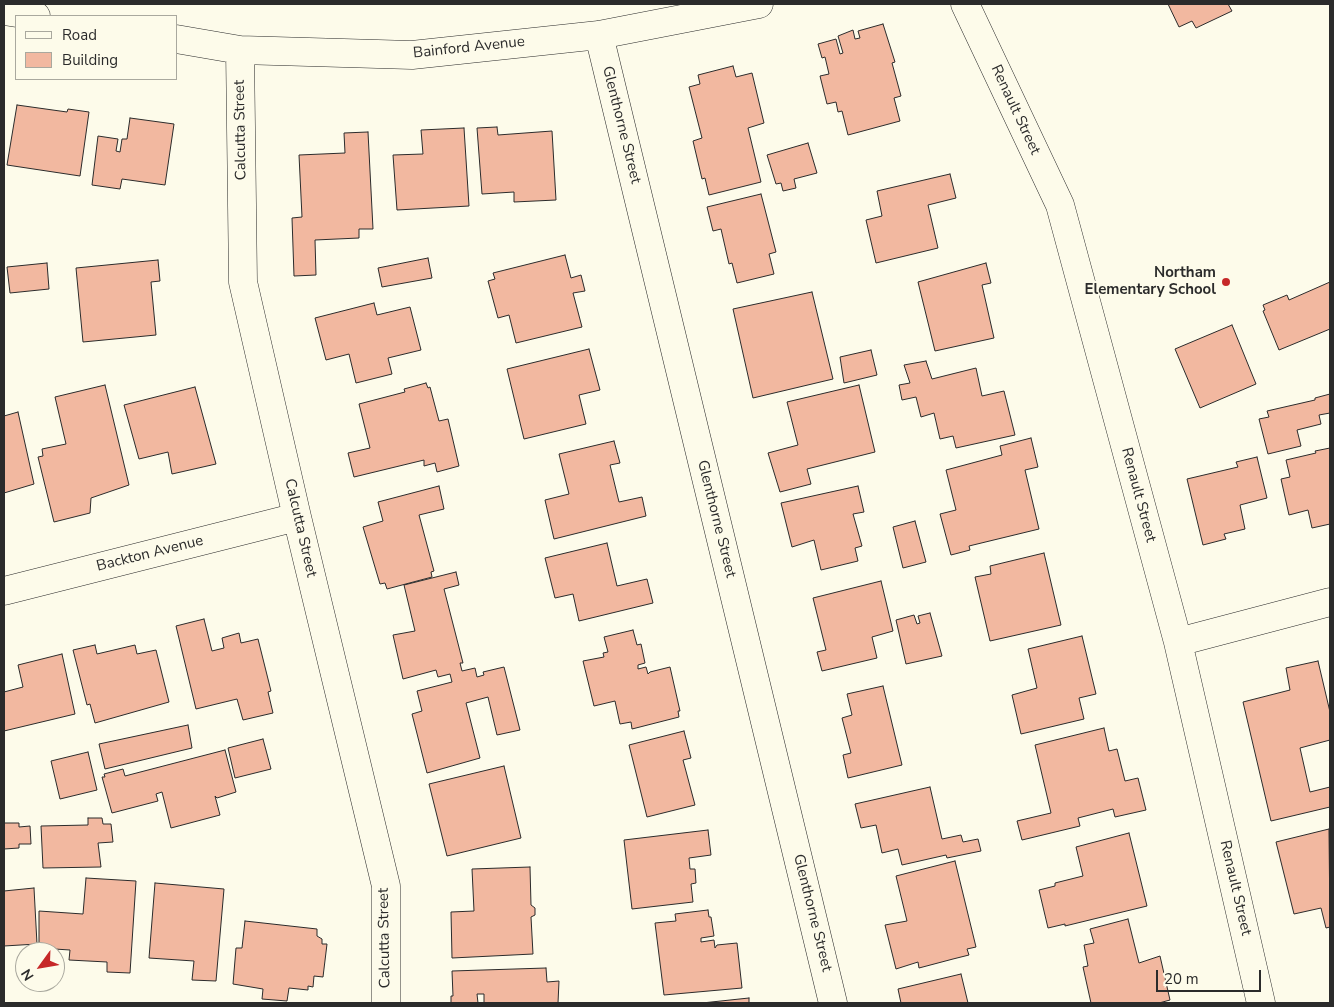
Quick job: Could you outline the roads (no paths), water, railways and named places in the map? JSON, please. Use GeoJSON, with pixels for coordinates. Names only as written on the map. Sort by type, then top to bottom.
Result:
{"type":"FeatureCollection","features":[{"type":"Feature","properties":{"kind":"street","name":"Bainford Avenue"},"geometry":{"type":"LineString","coordinates":[[178,39],[240,50],[412,55],[599,35],[760,4]]}},
{"type":"Feature","properties":{"kind":"street","name":"Renault Street"},"geometry":{"type":"LineString","coordinates":[[965,4],[1060,205],[1178,642],[1261,1003]]}},
{"type":"Feature","properties":{"kind":"street"},"geometry":{"type":"LineString","coordinates":[[4,11],[30,15]]}},
{"type":"Feature","properties":{"kind":"street","name":"Glenthorne Street"},"geometry":{"type":"LineString","coordinates":[[599,35],[834,1003]]}},
{"type":"Feature","properties":{"kind":"street","name":"Calcutta Street"},"geometry":{"type":"LineString","coordinates":[[240,50],[243,282],[297,518],[386,886],[386,1003]]}},
{"type":"Feature","properties":{"kind":"street","name":"Backton Avenue"},"geometry":{"type":"LineString","coordinates":[[4,591],[297,518]]}},
{"type":"Feature","properties":{"kind":"street"},"geometry":{"type":"LineString","coordinates":[[1178,642],[1330,602]]}},
{"type":"Feature","properties":{"kind":"place","name":"Northam Elementary School"},"geometry":{"type":"Point","coordinates":[1226,282]}}]}
